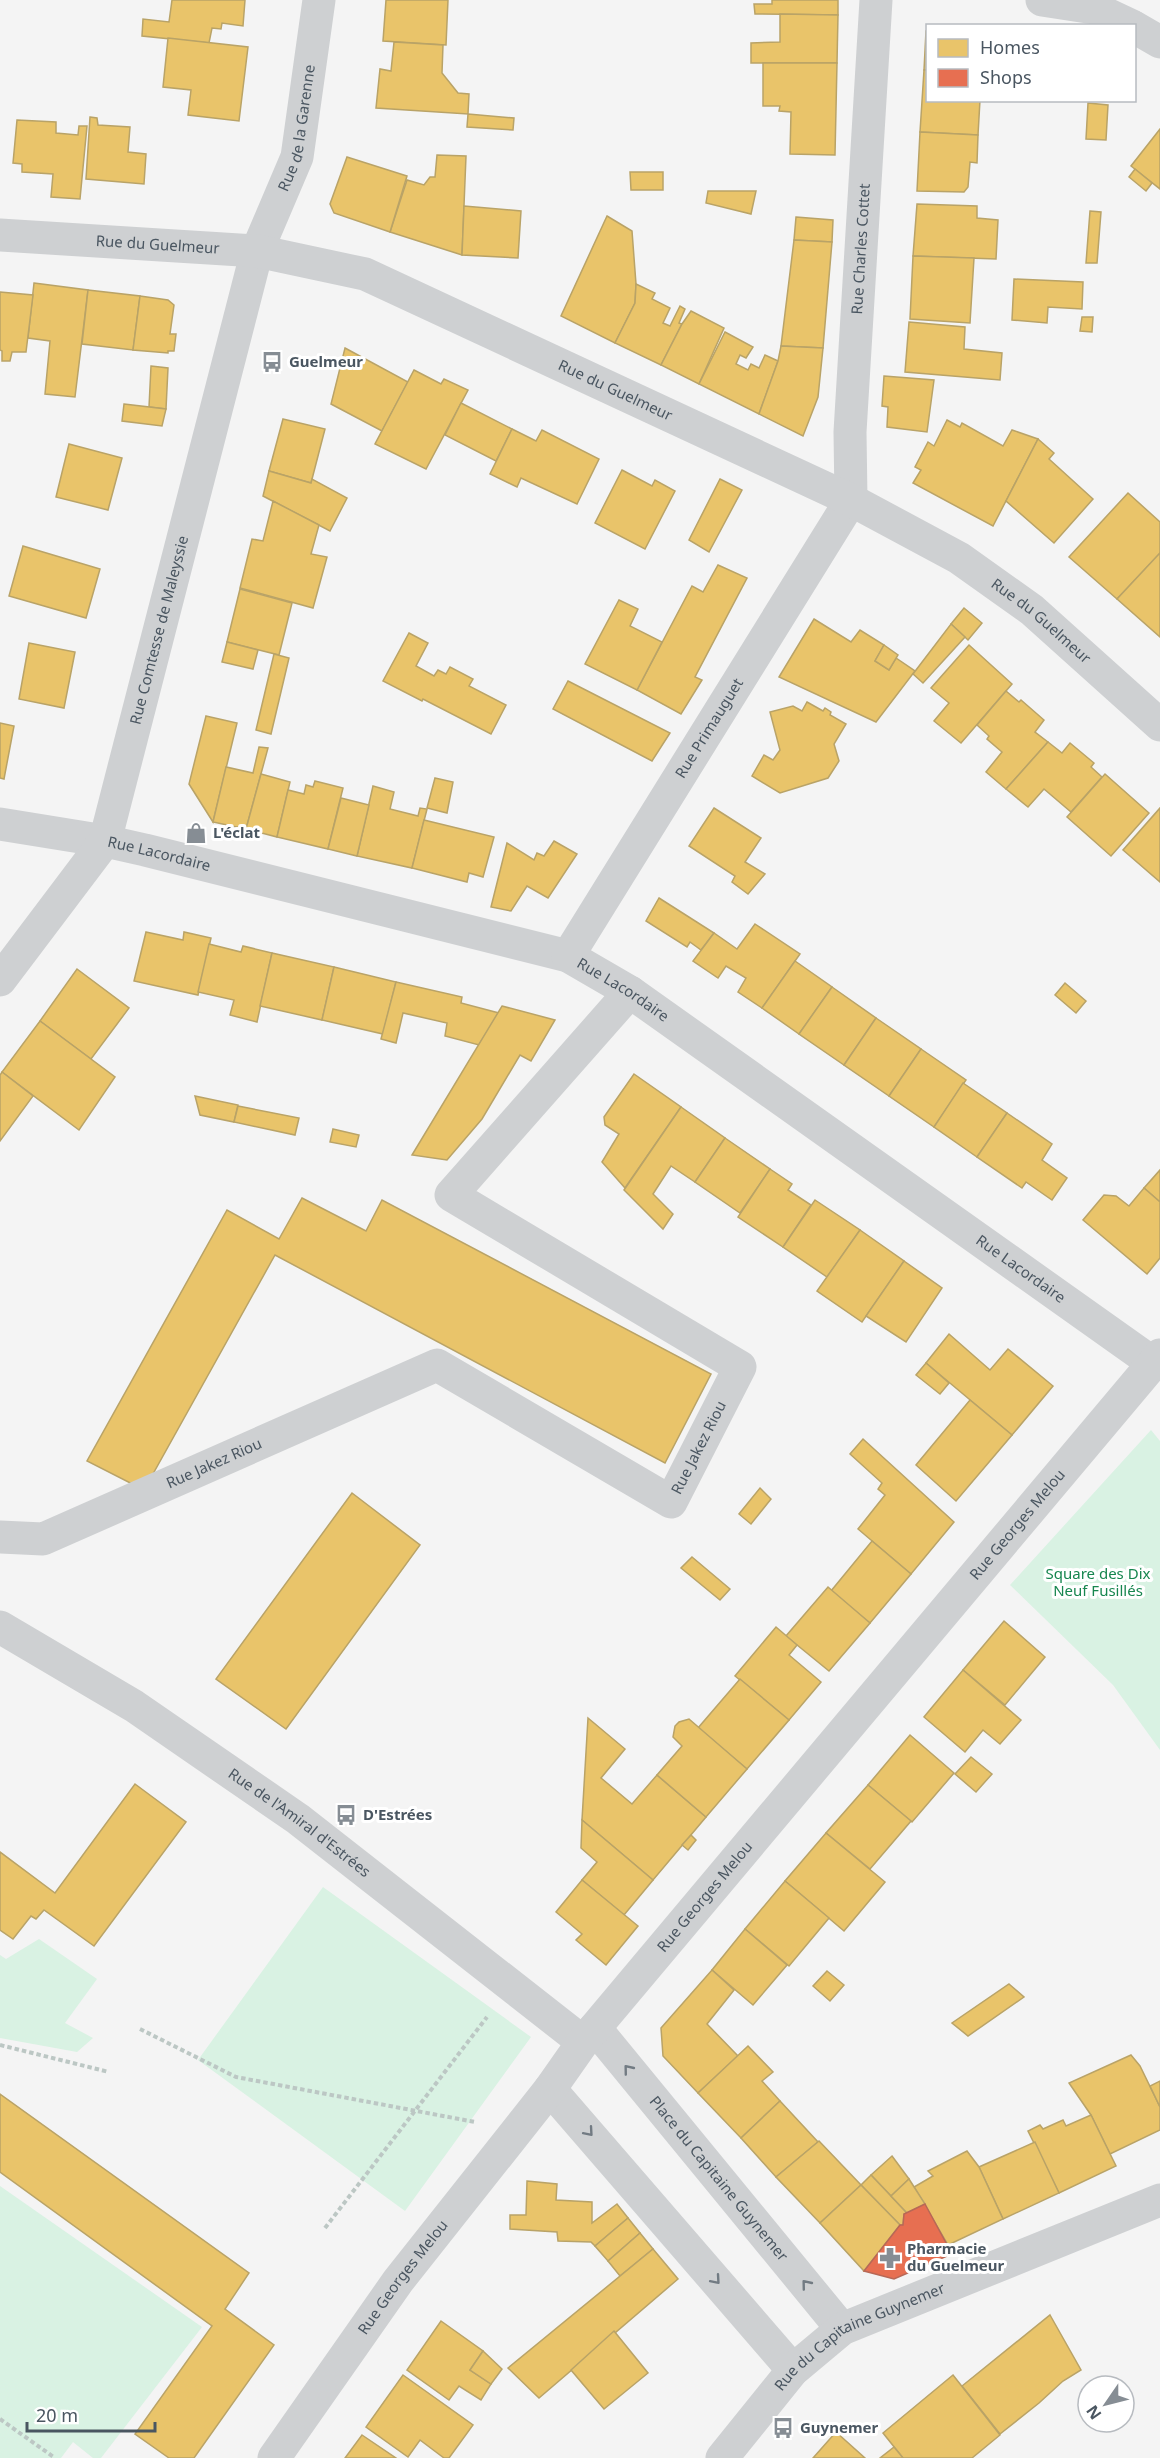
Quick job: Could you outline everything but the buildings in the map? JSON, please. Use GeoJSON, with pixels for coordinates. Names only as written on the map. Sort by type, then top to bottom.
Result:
{"type":"FeatureCollection","features":[{"type":"Feature","properties":{"kind":"street","name":"Rue de la Garenne"},"geometry":{"type":"LineString","coordinates":[[257,251],[297,157],[319,0]]}},
{"type":"Feature","properties":{"kind":"street","name":"Rue Charles Cottet"},"geometry":{"type":"LineString","coordinates":[[850,500],[850,432],[876,0]]}},
{"type":"Feature","properties":{"kind":"street"},"geometry":{"type":"LineString","coordinates":[[1042,0],[1094,8],[1129,24]]}},
{"type":"Feature","properties":{"kind":"street"},"geometry":{"type":"LineString","coordinates":[[1136,28],[1160,42]]}},
{"type":"Feature","properties":{"kind":"street","name":"Rue du Guelmeur"},"geometry":{"type":"LineString","coordinates":[[0,235],[257,251],[365,274],[850,500],[959,558],[1032,610],[1160,725]]}},
{"type":"Feature","properties":{"kind":"street","name":"Rue Comtesse de Maleyssie"},"geometry":{"type":"LineString","coordinates":[[0,980],[105,841],[257,251]]}},
{"type":"Feature","properties":{"kind":"street","name":"Rue Primauguet"},"geometry":{"type":"LineString","coordinates":[[568,956],[850,500]]}},
{"type":"Feature","properties":{"kind":"street","name":"Rue Lacordaire"},"geometry":{"type":"LineString","coordinates":[[0,824],[105,841],[568,956],[630,992],[1157,1359]]}},
{"type":"Feature","properties":{"kind":"street","name":"Rue Jakez Riou"},"geometry":{"type":"LineString","coordinates":[[0,1537],[43,1539],[437,1365],[671,1502],[740,1367],[451,1195],[630,992]]}},
{"type":"Feature","properties":{"kind":"street","name":"Rue Georges Melou"},"geometry":{"type":"LineString","coordinates":[[274,2458],[398,2281],[550,2089],[589,2035],[1157,1359]]}},
{"type":"Feature","properties":{"kind":"street","name":"Rue de l'Amiral d'Estrées"},"geometry":{"type":"LineString","coordinates":[[0,1627],[134,1706],[298,1819],[510,1985],[589,2035]]}},
{"type":"Feature","properties":{"kind":"street","name":"Place du Capitaine Guynemer"},"geometry":{"type":"LineString","coordinates":[[589,2035],[842,2330]]}},
{"type":"Feature","properties":{"kind":"street"},"geometry":{"type":"LineString","coordinates":[[550,2089],[793,2370]]}},
{"type":"Feature","properties":{"kind":"street","name":"Rue du Capitaine Guynemer"},"geometry":{"type":"LineString","coordinates":[[722,2458],[793,2370],[842,2330],[1160,2200]]}},
{"type":"Feature","properties":{"kind":"path"},"geometry":{"type":"LineString","coordinates":[[325,2228],[510,1985]]}},
{"type":"Feature","properties":{"kind":"path"},"geometry":{"type":"LineString","coordinates":[[140,2029],[236,2077],[481,2124],[505,2145]]}},
{"type":"Feature","properties":{"kind":"path"},"geometry":{"type":"LineString","coordinates":[[0,2045],[109,2072]]}},
{"type":"Feature","properties":{"kind":"path"},"geometry":{"type":"LineString","coordinates":[[0,2419],[54,2458]]}},
{"type":"Feature","properties":{"kind":"green space","name":"Square des Dix Neuf Fusillés"},"geometry":{"type":"Polygon","coordinates":[[[1151,1430],[1160,1441],[1160,1750],[1113,1685],[1010,1585],[1151,1430]]]}},
{"type":"Feature","properties":{"kind":"green space"},"geometry":{"type":"Polygon","coordinates":[[[323,1887],[531,2037],[405,2211],[198,2060],[323,1887]]]}},
{"type":"Feature","properties":{"kind":"green space"},"geometry":{"type":"Polygon","coordinates":[[[39,1939],[97,1979],[65,2023],[93,2038],[77,2052],[0,2038],[0,1955],[6,1959],[39,1939]]]}},
{"type":"Feature","properties":{"kind":"green space"},"geometry":{"type":"Polygon","coordinates":[[[0,2186],[202,2327],[101,2458],[93,2458],[73,2442],[61,2458],[0,2458],[0,2186]]]}},
{"type":"Feature","properties":{"kind":"place","name":"Guelmeur"},"geometry":{"type":"Point","coordinates":[272,362]}},
{"type":"Feature","properties":{"kind":"place","name":"L'éclat"},"geometry":{"type":"Point","coordinates":[196,833]}},
{"type":"Feature","properties":{"kind":"place","name":"D'Estrées"},"geometry":{"type":"Point","coordinates":[346,1815]}},
{"type":"Feature","properties":{"kind":"place","name":"Pharmacie du Guelmeur"},"geometry":{"type":"Point","coordinates":[890,2258]}},
{"type":"Feature","properties":{"kind":"place","name":"Guynemer"},"geometry":{"type":"Point","coordinates":[783,2428]}}]}
